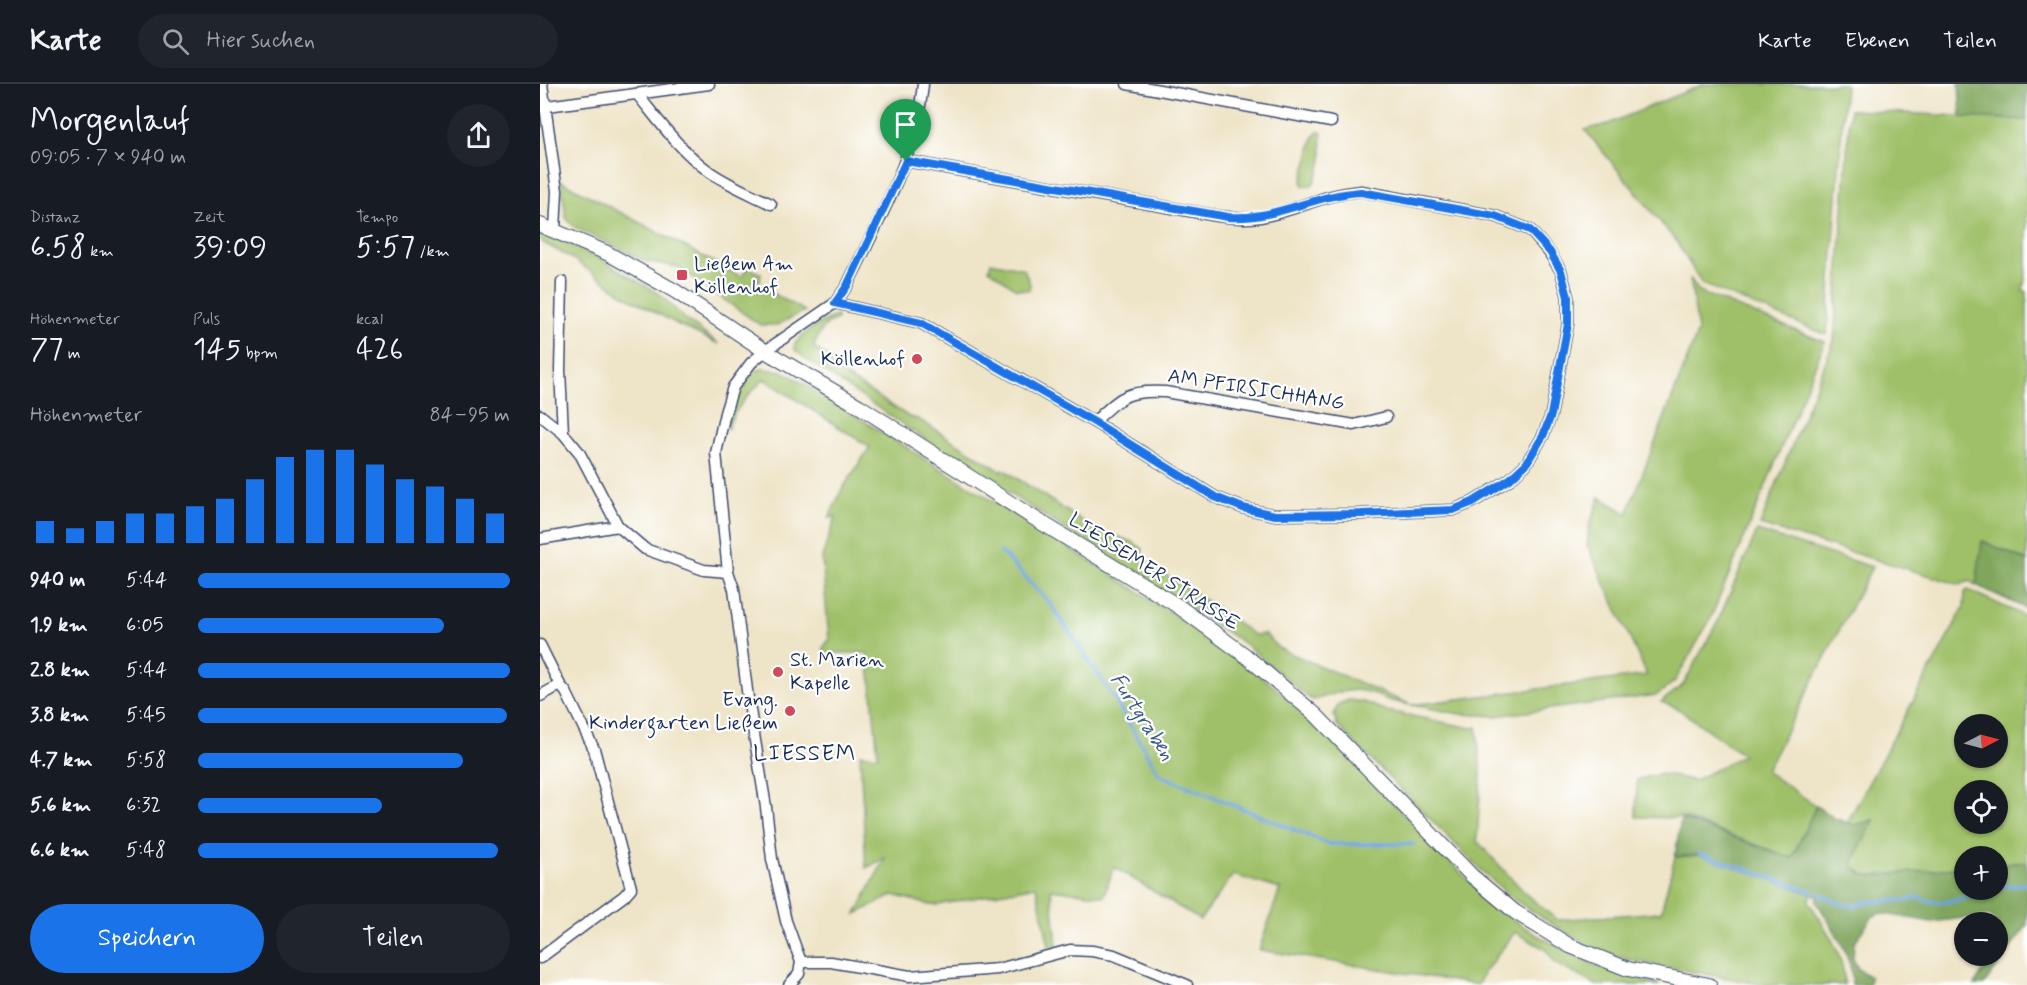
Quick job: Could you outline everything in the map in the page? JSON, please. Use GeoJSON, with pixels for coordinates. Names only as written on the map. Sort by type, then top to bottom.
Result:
{"type":"FeatureCollection","features":[{"type":"Feature","properties":{"kind":"street"},"geometry":{"type":"LineString","coordinates":[[542,84],[543,107],[557,191],[555,230]]}},
{"type":"Feature","properties":{"kind":"street"},"geometry":{"type":"LineString","coordinates":[[543,107],[709,84]]}},
{"type":"Feature","properties":{"kind":"street"},"geometry":{"type":"LineString","coordinates":[[789,985],[799,974],[801,962],[786,921],[772,859],[734,589],[728,572],[716,453],[733,387],[751,363],[835,303],[847,286],[906,161],[921,109],[923,84]]}},
{"type":"Feature","properties":{"kind":"street"},"geometry":{"type":"LineString","coordinates":[[1127,84],[1331,122]]}},
{"type":"Feature","properties":{"kind":"street"},"geometry":{"type":"LineString","coordinates":[[637,94],[684,149],[708,170],[732,185],[771,204]]}},
{"type":"Feature","properties":{"kind":"street"},"geometry":{"type":"LineString","coordinates":[[835,303],[921,323],[1094,422],[1215,497],[1259,513],[1321,515],[1453,510],[1473,502],[1510,479],[1526,464],[1543,436],[1551,415],[1568,324],[1568,297],[1561,271],[1550,252],[1530,230],[1495,216],[1361,192],[1331,195],[1259,217],[1228,217],[906,161]]}},
{"type":"Feature","properties":{"kind":"street","name":"LIESSEMER STRASSE"},"geometry":{"type":"LineString","coordinates":[[540,225],[607,253],[675,291],[765,351],[859,406],[1029,515],[1178,606],[1246,656],[1316,715],[1472,876],[1515,912],[1570,946],[1628,969],[1709,985]]}},
{"type":"Feature","properties":{"kind":"street"},"geometry":{"type":"LineString","coordinates":[[562,282],[560,370],[563,433]]}},
{"type":"Feature","properties":{"kind":"street","name":"AM PFIRSICHHANG"},"geometry":{"type":"LineString","coordinates":[[1094,422],[1119,399],[1140,391],[1165,392],[1354,425],[1386,417]]}},
{"type":"Feature","properties":{"kind":"street"},"geometry":{"type":"LineString","coordinates":[[540,415],[563,433],[579,452],[618,526],[645,549],[704,570],[728,572]]}},
{"type":"Feature","properties":{"kind":"street"},"geometry":{"type":"LineString","coordinates":[[540,539],[618,526]]}},
{"type":"Feature","properties":{"kind":"street"},"geometry":{"type":"LineString","coordinates":[[540,645],[594,749],[631,888],[624,896],[540,958]]}},
{"type":"Feature","properties":{"kind":"street"},"geometry":{"type":"LineString","coordinates":[[540,696],[560,686]]}},
{"type":"Feature","properties":{"kind":"street"},"geometry":{"type":"LineString","coordinates":[[801,962],[831,962],[911,980],[998,969],[1070,950],[1092,951],[1114,955],[1186,985]]}},
{"type":"Feature","properties":{"kind":"green space"},"geometry":{"type":"Polygon","coordinates":[[[1704,84],[1845,84],[1827,335],[1702,284],[1676,241],[1585,130],[1608,124],[1704,84]]]}},
{"type":"Feature","properties":{"kind":"green space"},"geometry":{"type":"Polygon","coordinates":[[[1959,84],[2027,84],[2027,120],[1961,117],[1959,84]]]}},
{"type":"Feature","properties":{"kind":"green space"},"geometry":{"type":"Polygon","coordinates":[[[1850,110],[2027,120],[2027,267],[2023,290],[2027,292],[2027,561],[1983,541],[1976,585],[1969,581],[1960,585],[1760,525],[1834,341],[1850,110]]]}},
{"type":"Feature","properties":{"kind":"green space"},"geometry":{"type":"Polygon","coordinates":[[[1318,131],[1322,133],[1321,164],[1313,184],[1303,187],[1302,181],[1313,138],[1318,131]]]}},
{"type":"Feature","properties":{"kind":"green space"},"geometry":{"type":"Polygon","coordinates":[[[561,181],[742,277],[747,267],[761,274],[759,286],[805,311],[777,325],[760,325],[678,267],[645,261],[574,227],[566,218],[561,181]]]}},
{"type":"Feature","properties":{"kind":"green space"},"geometry":{"type":"Polygon","coordinates":[[[540,231],[597,257],[661,295],[685,319],[719,344],[624,295],[573,259],[540,241],[540,231]]]}},
{"type":"Feature","properties":{"kind":"green space"},"geometry":{"type":"Polygon","coordinates":[[[991,262],[1024,269],[1030,284],[1029,290],[1016,289],[989,269],[991,262]]]}},
{"type":"Feature","properties":{"kind":"green space"},"geometry":{"type":"Polygon","coordinates":[[[1690,278],[1699,292],[1825,342],[1710,620],[1675,681],[1657,695],[1495,716],[1460,714],[1412,705],[1647,675],[1587,545],[1589,527],[1600,497],[1627,514],[1698,331],[1690,278]]]}},
{"type":"Feature","properties":{"kind":"green space"},"geometry":{"type":"Polygon","coordinates":[[[837,316],[837,320],[828,324],[822,331],[814,348],[833,360],[830,366],[909,417],[918,419],[1001,471],[1003,469],[1096,530],[1133,542],[1143,549],[1141,559],[1254,635],[1265,634],[1278,648],[1410,705],[1356,690],[1314,700],[1309,698],[1244,643],[944,452],[807,360],[796,351],[794,347],[796,343],[812,328],[837,316]]]}},
{"type":"Feature","properties":{"kind":"green space"},"geometry":{"type":"Polygon","coordinates":[[[762,369],[782,371],[793,377],[1205,634],[1271,684],[1324,732],[1467,879],[1509,916],[1533,933],[1593,964],[1660,985],[1596,985],[1556,964],[1545,949],[1515,932],[1483,974],[1478,985],[1259,950],[1280,889],[1233,875],[1200,920],[1114,867],[1104,896],[1051,889],[1057,945],[1049,946],[1036,886],[937,905],[893,895],[856,914],[885,858],[866,868],[860,754],[878,756],[868,653],[824,653],[823,648],[829,640],[822,557],[836,516],[829,518],[841,491],[870,447],[764,379],[738,409],[727,430],[732,403],[741,385],[747,377],[762,369]]]}},
{"type":"Feature","properties":{"kind":"green space"},"geometry":{"type":"Polygon","coordinates":[[[1757,531],[1872,567],[1766,771],[1816,806],[1792,858],[1683,818],[1636,817],[1637,780],[1666,774],[1694,781],[1743,755],[1677,708],[1661,702],[1683,685],[1718,621],[1757,531]]]}},
{"type":"Feature","properties":{"kind":"green space"},"geometry":{"type":"Polygon","coordinates":[[[1982,541],[2027,561],[2027,609],[1976,585],[1982,541]]]}},
{"type":"Feature","properties":{"kind":"green space"},"geometry":{"type":"Polygon","coordinates":[[[1968,590],[2027,617],[2027,862],[2008,863],[2008,846],[1954,846],[1954,868],[1871,876],[1863,874],[1855,868],[1853,862],[1874,820],[1855,825],[1847,823],[1964,607],[1965,592],[1968,590]]]}},
{"type":"Feature","properties":{"kind":"green space"},"geometry":{"type":"Polygon","coordinates":[[[1349,700],[1363,702],[1387,711],[1471,728],[1477,727],[1481,775],[1477,841],[1526,894],[1557,920],[1661,912],[1675,857],[1699,855],[1811,893],[1809,902],[1838,952],[1844,974],[1844,985],[1765,985],[1634,961],[1604,953],[1584,944],[1516,901],[1486,875],[1337,725],[1334,715],[1338,704],[1349,700]]]}},
{"type":"Feature","properties":{"kind":"green space"},"geometry":{"type":"Polygon","coordinates":[[[1816,806],[1834,818],[1854,825],[1874,820],[1853,862],[1855,868],[1863,874],[1871,876],[1954,868],[1954,900],[2008,900],[2008,863],[2027,862],[2027,925],[2008,952],[2008,912],[1954,912],[1954,919],[1932,922],[1880,913],[1872,917],[1854,943],[1853,959],[1859,970],[1870,977],[1869,985],[1852,985],[1852,974],[1845,952],[1835,930],[1816,901],[1818,896],[1699,855],[1675,857],[1681,819],[1792,858],[1816,806]]]}},
{"type":"Feature","properties":{"kind":"green space"},"geometry":{"type":"Polygon","coordinates":[[[1986,966],[1998,966],[1984,985],[1974,985],[1986,966]]]}},
{"type":"Feature","properties":{"kind":"waterway","name":"Furtgraben"},"geometry":{"type":"LineString","coordinates":[[1001,552],[1049,602],[1114,698],[1160,775],[1329,844],[1413,844]]}},
{"type":"Feature","properties":{"kind":"waterway","name":"Furtgraben"},"geometry":{"type":"LineString","coordinates":[[1700,854],[1812,892]]}},
{"type":"Feature","properties":{"kind":"waterway","name":"Furtgraben"},"geometry":{"type":"LineString","coordinates":[[2008,886],[2027,884]]}},
{"type":"Feature","properties":{"kind":"waterway","name":"Furtgraben"},"geometry":{"type":"LineString","coordinates":[[1819,894],[1841,904],[1855,906],[1866,902],[1912,900],[1916,897],[1933,902],[1956,900]]}},
{"type":"Feature","properties":{"kind":"place","name":"Ließem Am Köllenhof"},"geometry":{"type":"Point","coordinates":[682,275]}},
{"type":"Feature","properties":{"kind":"place","name":"Köllenhof"},"geometry":{"type":"Point","coordinates":[917,359]}},
{"type":"Feature","properties":{"kind":"place","name":"St. Marien Kapelle"},"geometry":{"type":"Point","coordinates":[778,672]}},
{"type":"Feature","properties":{"kind":"place","name":"Evang. Kindergarten Ließem"},"geometry":{"type":"Point","coordinates":[790,711]}},
{"type":"Feature","properties":{"kind":"district","name":"LIESSEM"},"geometry":{"type":"Point","coordinates":[805,754]}},
{"type":"Feature","properties":{"kind":"route"},"geometry":{"type":"LineString","coordinates":[[906,161],[1228,217],[1245,218],[1270,215],[1323,197],[1361,192],[1495,216],[1530,230],[1550,252],[1561,271],[1568,297],[1568,324],[1556,394],[1543,436],[1526,464],[1510,479],[1494,491],[1453,510],[1422,513],[1275,515],[1259,513],[1215,497],[1017,376],[921,323],[835,303],[847,286],[906,161]]}}]}
